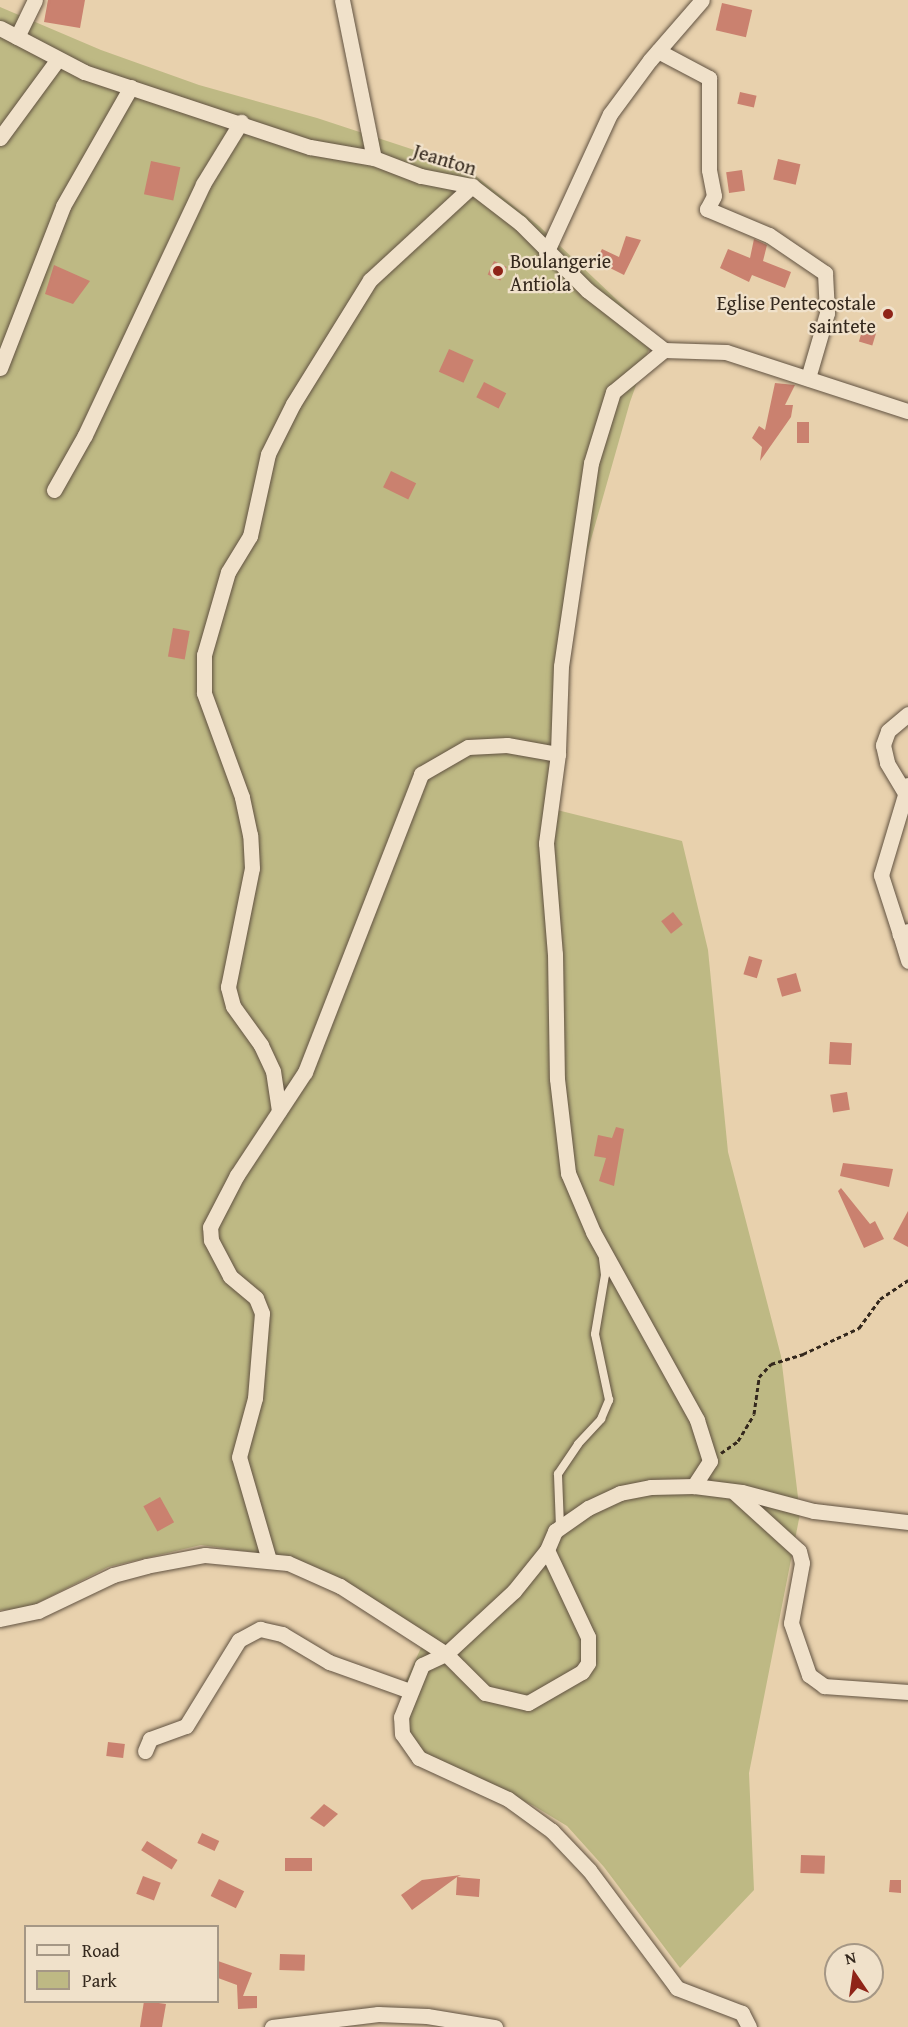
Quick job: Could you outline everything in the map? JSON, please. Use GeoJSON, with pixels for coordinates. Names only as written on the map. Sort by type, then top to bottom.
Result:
{"type":"FeatureCollection","features":[{"type":"Feature","properties":{"kind":"street"},"geometry":{"type":"LineString","coordinates":[[16,37],[35,0]]}},
{"type":"Feature","properties":{"kind":"street"},"geometry":{"type":"LineString","coordinates":[[342,0],[374,158]]}},
{"type":"Feature","properties":{"kind":"street"},"geometry":{"type":"LineString","coordinates":[[546,253],[610,114],[658,51],[702,0]]}},
{"type":"Feature","properties":{"kind":"street","name":"Jeanton"},"geometry":{"type":"LineString","coordinates":[[0,28],[84,72],[337,154],[374,158],[421,176],[472,186],[520,223],[546,253],[664,350]]}},
{"type":"Feature","properties":{"kind":"street"},"geometry":{"type":"LineString","coordinates":[[658,51],[709,78],[709,170],[714,196],[707,209],[768,235],[825,273],[827,313],[808,378]]}},
{"type":"Feature","properties":{"kind":"street"},"geometry":{"type":"LineString","coordinates":[[0,138],[58,59]]}},
{"type":"Feature","properties":{"kind":"street"},"geometry":{"type":"LineString","coordinates":[[0,368],[63,206],[131,87]]}},
{"type":"Feature","properties":{"kind":"street"},"geometry":{"type":"LineString","coordinates":[[54,490],[85,435],[203,184],[241,122]]}},
{"type":"Feature","properties":{"kind":"street"},"geometry":{"type":"LineString","coordinates":[[279,1111],[273,1071],[261,1045],[233,1006],[228,987],[252,868],[250,835],[242,797],[204,693],[204,655],[228,572],[250,536],[268,454],[293,404],[370,280],[472,186]]}},
{"type":"Feature","properties":{"kind":"street"},"geometry":{"type":"LineString","coordinates":[[749,2027],[742,2013],[677,1988],[589,1870],[534,1814],[418,1758],[402,1734],[401,1717],[422,1665],[446,1654],[514,1591],[547,1550],[560,1528],[588,1508],[620,1493],[651,1487],[686,1490],[694,1486],[710,1461],[697,1420],[603,1247],[568,1173],[557,1079],[555,954],[546,843],[558,754],[561,666],[591,463],[613,392],[664,350],[726,352],[908,411]]}},
{"type":"Feature","properties":{"kind":"street"},"geometry":{"type":"LineString","coordinates":[[908,714],[888,730],[883,745],[887,763],[907,792],[881,875],[904,932],[908,961]]}},
{"type":"Feature","properties":{"kind":"street"},"geometry":{"type":"LineString","coordinates":[[269,1560],[238,1457],[255,1398],[262,1313],[256,1298],[230,1276],[211,1240],[210,1227],[237,1175],[305,1072],[422,774],[468,747],[507,745],[558,754]]}},
{"type":"Feature","properties":{"kind":"street"},"geometry":{"type":"LineString","coordinates":[[694,1486],[734,1491],[814,1511],[908,1522]]}},
{"type":"Feature","properties":{"kind":"street"},"geometry":{"type":"LineString","coordinates":[[734,1491],[799,1551],[802,1563],[791,1623],[809,1675],[824,1686],[908,1692]]}},
{"type":"Feature","properties":{"kind":"street"},"geometry":{"type":"LineString","coordinates":[[0,1619],[38,1611],[113,1575],[146,1566],[205,1555],[288,1563],[340,1586],[446,1654],[485,1693],[528,1703],[582,1672],[588,1663],[588,1637],[547,1550]]}},
{"type":"Feature","properties":{"kind":"street"},"geometry":{"type":"LineString","coordinates":[[145,1751],[150,1739],[186,1726],[239,1640],[260,1629],[282,1634],[329,1662],[410,1691]]}},
{"type":"Feature","properties":{"kind":"street"},"geometry":{"type":"LineString","coordinates":[[272,2027],[378,2014],[426,2016],[495,2027]]}},
{"type":"Feature","properties":{"kind":"lane"},"geometry":{"type":"LineString","coordinates":[[560,1528],[558,1474],[578,1444],[601,1419],[609,1400],[596,1334],[606,1275],[603,1247]]}},
{"type":"Feature","properties":{"kind":"path"},"geometry":{"type":"LineString","coordinates":[[710,1461],[738,1441],[754,1414],[759,1377],[771,1364],[803,1354],[859,1328],[880,1299],[908,1280]]}},
{"type":"Feature","properties":{"kind":"green space"},"geometry":{"type":"Polygon","coordinates":[[[0,7],[101,50],[199,85],[317,118],[463,166],[539,226],[654,335],[630,402],[584,564],[570,651],[553,809],[682,841],[708,950],[728,1152],[781,1356],[800,1514],[749,1773],[754,1890],[680,1968],[604,1867],[567,1826],[534,1806],[422,1752],[408,1735],[402,1689],[426,1637],[280,1556],[201,1545],[108,1567],[26,1609],[0,1610],[0,7]]]}},
{"type":"Feature","properties":{"kind":"building"},"geometry":{"type":"Polygon","coordinates":[[[48,0],[85,0],[80,28],[44,22],[48,0]]]}},
{"type":"Feature","properties":{"kind":"building"},"geometry":{"type":"Polygon","coordinates":[[[722,3],[752,10],[746,37],[716,30],[722,3]]]}},
{"type":"Feature","properties":{"kind":"building"},"geometry":{"type":"Polygon","coordinates":[[[740,92],[757,96],[754,108],[737,104],[740,92]]]}},
{"type":"Feature","properties":{"kind":"building"},"geometry":{"type":"Polygon","coordinates":[[[778,159],[800,164],[796,185],[773,179],[778,159]]]}},
{"type":"Feature","properties":{"kind":"building"},"geometry":{"type":"Polygon","coordinates":[[[151,161],[180,167],[173,200],[144,194],[151,161]]]}},
{"type":"Feature","properties":{"kind":"building"},"geometry":{"type":"Polygon","coordinates":[[[742,170],[745,191],[729,193],[726,172],[742,170]]]}},
{"type":"Feature","properties":{"kind":"building"},"geometry":{"type":"Polygon","coordinates":[[[626,236],[641,240],[624,275],[596,261],[602,249],[619,257],[626,236]]]}},
{"type":"Feature","properties":{"kind":"building"},"geometry":{"type":"Polygon","coordinates":[[[754,239],[767,245],[763,261],[791,272],[785,288],[752,275],[749,282],[720,268],[728,249],[750,258],[754,239]]]}},
{"type":"Feature","properties":{"kind":"building"},"geometry":{"type":"Polygon","coordinates":[[[494,261],[507,267],[500,281],[488,275],[494,261]]]}},
{"type":"Feature","properties":{"kind":"building"},"geometry":{"type":"Polygon","coordinates":[[[54,265],[90,281],[73,304],[45,294],[54,265]]]}},
{"type":"Feature","properties":{"kind":"building"},"geometry":{"type":"Polygon","coordinates":[[[863,328],[876,332],[872,345],[859,341],[863,328]]]}},
{"type":"Feature","properties":{"kind":"building"},"geometry":{"type":"Polygon","coordinates":[[[449,349],[474,360],[463,383],[439,372],[449,349]]]}},
{"type":"Feature","properties":{"kind":"building"},"geometry":{"type":"Polygon","coordinates":[[[484,382],[506,393],[499,408],[476,397],[484,382]]]}},
{"type":"Feature","properties":{"kind":"building"},"geometry":{"type":"Polygon","coordinates":[[[775,383],[795,385],[785,405],[793,405],[791,417],[760,461],[762,447],[752,438],[759,426],[765,430],[775,383]]]}},
{"type":"Feature","properties":{"kind":"building"},"geometry":{"type":"Polygon","coordinates":[[[797,422],[809,422],[809,443],[797,443],[797,422]]]}},
{"type":"Feature","properties":{"kind":"building"},"geometry":{"type":"Polygon","coordinates":[[[391,471],[416,483],[408,499],[383,487],[391,471]]]}},
{"type":"Feature","properties":{"kind":"building"},"geometry":{"type":"Polygon","coordinates":[[[173,628],[190,631],[185,660],[168,657],[173,628]]]}},
{"type":"Feature","properties":{"kind":"building"},"geometry":{"type":"Polygon","coordinates":[[[673,912],[683,925],[671,934],[661,921],[673,912]]]}},
{"type":"Feature","properties":{"kind":"building"},"geometry":{"type":"Polygon","coordinates":[[[749,956],[762,960],[757,978],[743,974],[749,956]]]}},
{"type":"Feature","properties":{"kind":"building"},"geometry":{"type":"Polygon","coordinates":[[[796,973],[801,991],[782,997],[777,979],[796,973]]]}},
{"type":"Feature","properties":{"kind":"building"},"geometry":{"type":"Polygon","coordinates":[[[830,1042],[852,1043],[851,1065],[829,1064],[830,1042]]]}},
{"type":"Feature","properties":{"kind":"building"},"geometry":{"type":"Polygon","coordinates":[[[847,1092],[850,1110],[833,1112],[830,1095],[847,1092]]]}},
{"type":"Feature","properties":{"kind":"building"},"geometry":{"type":"Polygon","coordinates":[[[616,1127],[624,1129],[614,1186],[599,1181],[606,1158],[594,1156],[598,1135],[612,1138],[616,1127]]]}},
{"type":"Feature","properties":{"kind":"building"},"geometry":{"type":"Polygon","coordinates":[[[843,1163],[893,1169],[889,1187],[840,1176],[843,1163]]]}},
{"type":"Feature","properties":{"kind":"building"},"geometry":{"type":"Polygon","coordinates":[[[841,1188],[870,1224],[875,1221],[884,1239],[864,1248],[838,1191],[841,1188]]]}},
{"type":"Feature","properties":{"kind":"building"},"geometry":{"type":"Polygon","coordinates":[[[908,1211],[908,1247],[893,1239],[908,1211]]]}},
{"type":"Feature","properties":{"kind":"building"},"geometry":{"type":"Polygon","coordinates":[[[160,1497],[174,1522],[157,1532],[143,1506],[160,1497]]]}},
{"type":"Feature","properties":{"kind":"building"},"geometry":{"type":"Polygon","coordinates":[[[108,1742],[125,1744],[123,1758],[106,1756],[108,1742]]]}},
{"type":"Feature","properties":{"kind":"building"},"geometry":{"type":"Polygon","coordinates":[[[324,1804],[338,1814],[324,1827],[310,1818],[324,1804]]]}},
{"type":"Feature","properties":{"kind":"building"},"geometry":{"type":"Polygon","coordinates":[[[202,1833],[219,1841],[215,1851],[197,1843],[202,1833]]]}},
{"type":"Feature","properties":{"kind":"building"},"geometry":{"type":"Polygon","coordinates":[[[147,1841],[178,1860],[172,1869],[141,1850],[147,1841]]]}},
{"type":"Feature","properties":{"kind":"building"},"geometry":{"type":"Polygon","coordinates":[[[801,1855],[825,1856],[824,1874],[800,1873],[801,1855]]]}},
{"type":"Feature","properties":{"kind":"building"},"geometry":{"type":"Polygon","coordinates":[[[285,1858],[312,1858],[312,1871],[285,1871],[285,1858]]]}},
{"type":"Feature","properties":{"kind":"building"},"geometry":{"type":"Polygon","coordinates":[[[461,1875],[412,1910],[401,1895],[422,1880],[461,1875]]]}},
{"type":"Feature","properties":{"kind":"building"},"geometry":{"type":"Polygon","coordinates":[[[143,1876],[161,1883],[154,1901],[136,1894],[143,1876]]]}},
{"type":"Feature","properties":{"kind":"building"},"geometry":{"type":"Polygon","coordinates":[[[457,1877],[480,1879],[479,1897],[456,1895],[457,1877]]]}},
{"type":"Feature","properties":{"kind":"building"},"geometry":{"type":"Polygon","coordinates":[[[219,1879],[244,1891],[236,1908],[211,1896],[219,1879]]]}},
{"type":"Feature","properties":{"kind":"building"},"geometry":{"type":"Polygon","coordinates":[[[890,1880],[901,1880],[901,1893],[889,1892],[890,1880]]]}},
{"type":"Feature","properties":{"kind":"building"},"geometry":{"type":"Polygon","coordinates":[[[280,1954],[305,1955],[304,1971],[279,1970],[280,1954]]]}},
{"type":"Feature","properties":{"kind":"building"},"geometry":{"type":"Polygon","coordinates":[[[219,1961],[252,1973],[243,1996],[257,1996],[257,2008],[238,2009],[237,1985],[219,1978],[219,1961]]]}},
{"type":"Feature","properties":{"kind":"building"},"geometry":{"type":"Polygon","coordinates":[[[144,2003],[166,2004],[162,2027],[140,2027],[144,2003]]]}},
{"type":"Feature","properties":{"kind":"place","name":"Boulangerie Antiola"},"geometry":{"type":"Point","coordinates":[498,271]}},
{"type":"Feature","properties":{"kind":"place","name":"Eglise Pentecostale saintete"},"geometry":{"type":"Point","coordinates":[888,314]}}]}
